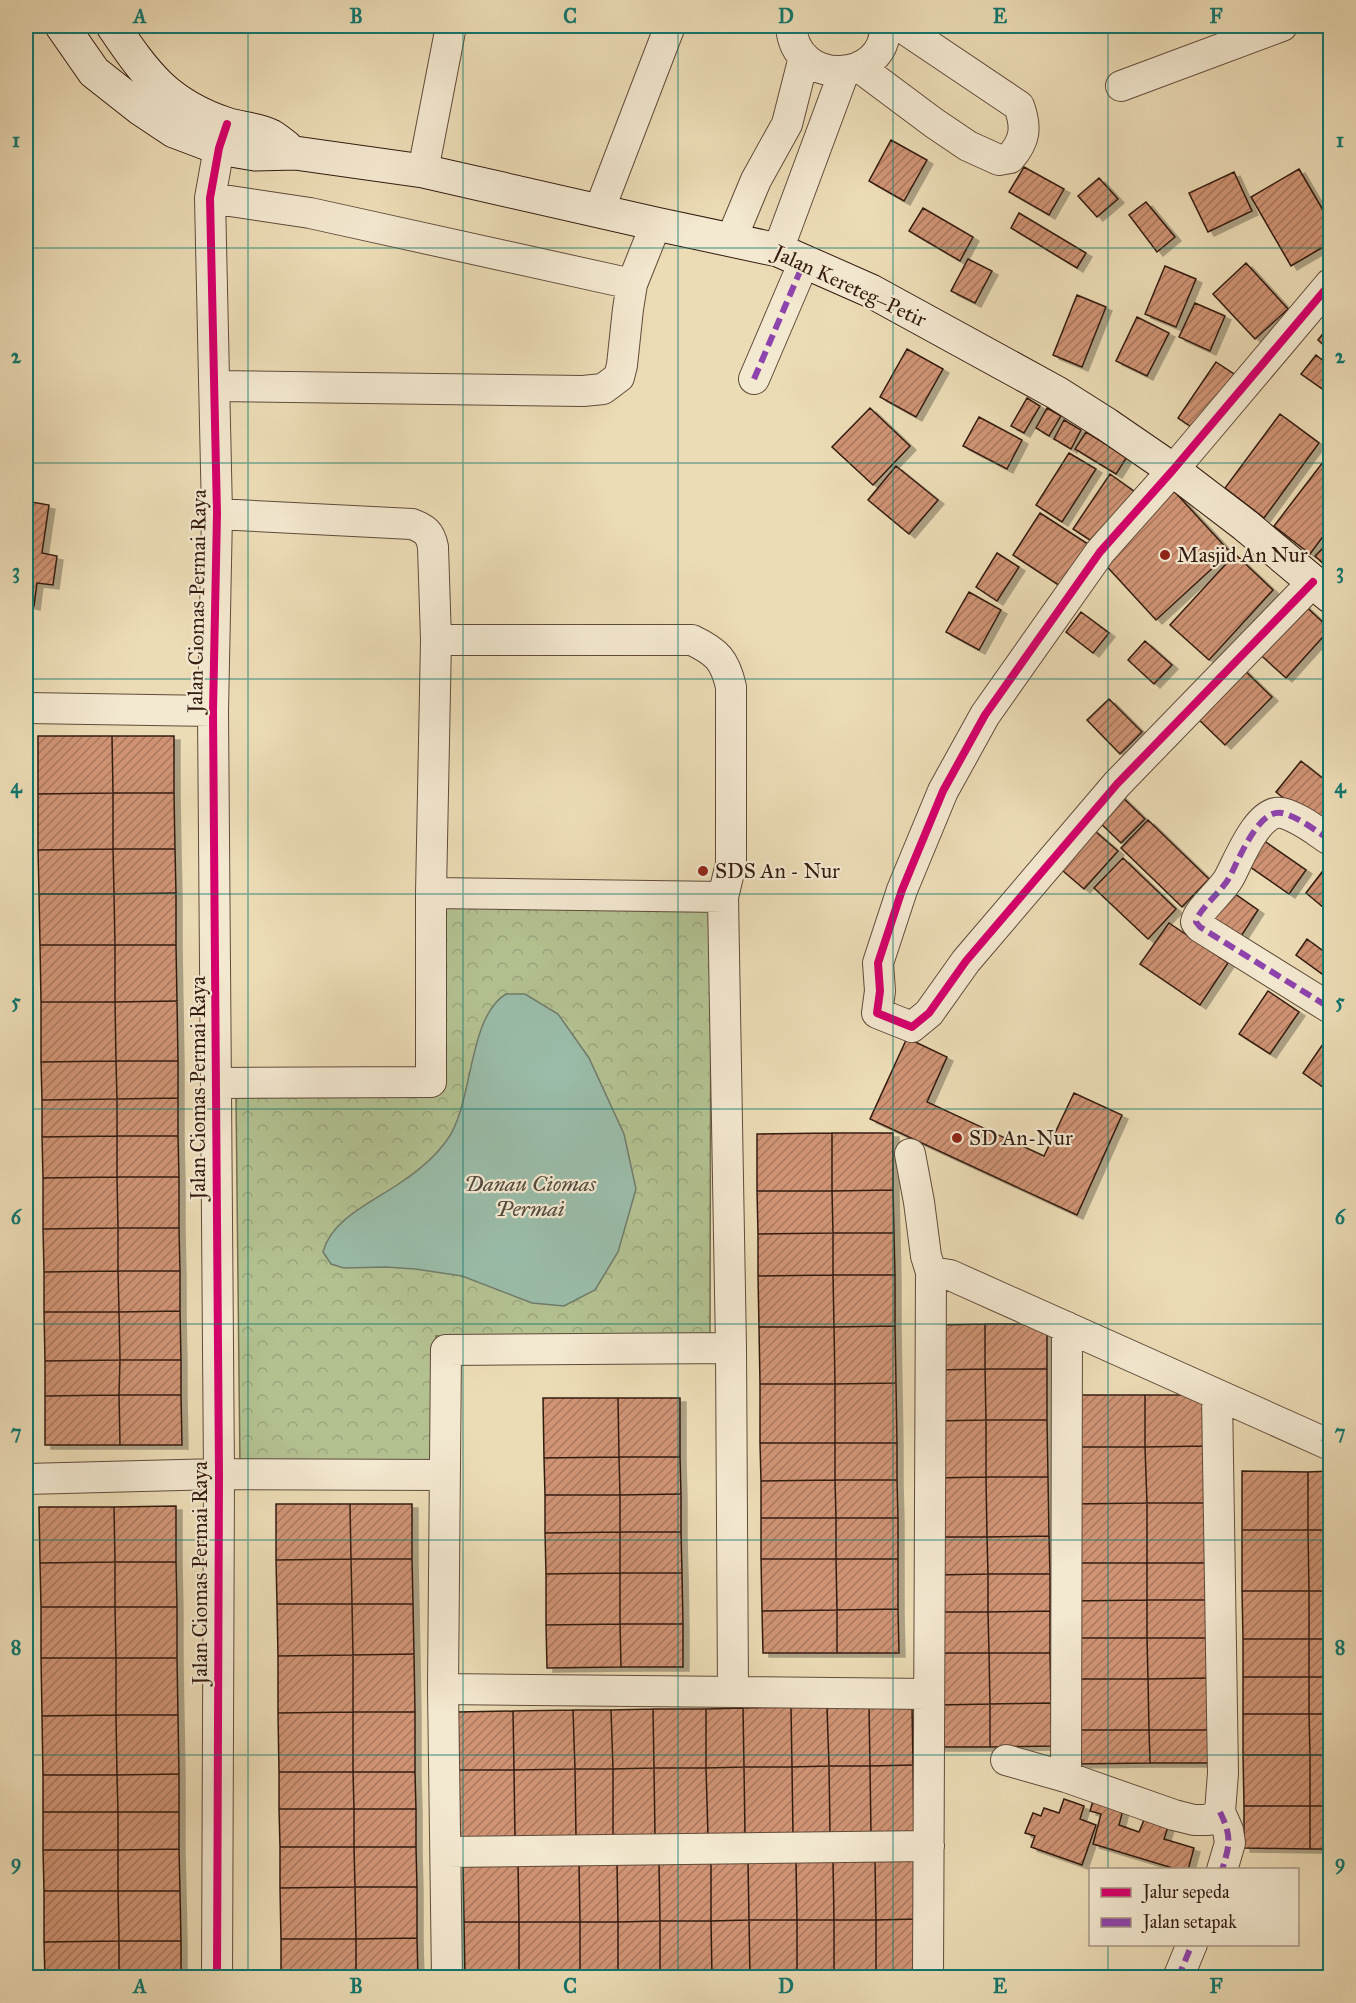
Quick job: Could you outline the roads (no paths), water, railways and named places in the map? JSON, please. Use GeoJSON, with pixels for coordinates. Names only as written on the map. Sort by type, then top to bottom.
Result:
{"type":"FeatureCollection","features":[{"type":"Feature","properties":{"kind":"street","name":"Jalan Kereteg–Petir"},"geometry":{"type":"LineString","coordinates":[[62,26],[94,72],[141,109],[174,131],[223,136]]}},
{"type":"Feature","properties":{"kind":"street","name":"Jalan Kereteg–Petir"},"geometry":{"type":"LineString","coordinates":[[113,26],[144,70],[164,92],[198,113],[223,136],[255,154],[295,153],[423,171],[731,240],[791,256],[871,291],[1057,393],[1106,424],[1173,470],[1245,525],[1322,589]]}},
{"type":"Feature","properties":{"kind":"street"},"geometry":{"type":"LineString","coordinates":[[423,171],[451,26]]}},
{"type":"Feature","properties":{"kind":"street"},"geometry":{"type":"LineString","coordinates":[[599,211],[670,26]]}},
{"type":"Feature","properties":{"kind":"street"},"geometry":{"type":"LineString","coordinates":[[791,26],[795,44],[804,57],[816,66],[830,71],[852,69],[872,58],[880,45],[885,26]]}},
{"type":"Feature","properties":{"kind":"street"},"geometry":{"type":"LineString","coordinates":[[852,69],[968,146],[999,160],[1010,158],[1019,149],[1024,135],[1024,120],[1019,106],[900,26]]}},
{"type":"Feature","properties":{"kind":"street"},"geometry":{"type":"LineString","coordinates":[[1121,86],[1282,26]]}},
{"type":"Feature","properties":{"kind":"street"},"geometry":{"type":"LineString","coordinates":[[731,240],[756,180],[787,124],[804,57]]}},
{"type":"Feature","properties":{"kind":"street"},"geometry":{"type":"LineString","coordinates":[[754,379],[852,69]]}},
{"type":"Feature","properties":{"kind":"street","name":"Jalan Ciomas Permai Raya"},"geometry":{"type":"LineString","coordinates":[[217,1977],[219,1474],[213,711],[217,514],[210,198],[223,136]]}},
{"type":"Feature","properties":{"kind":"street"},"geometry":{"type":"LineString","coordinates":[[210,198],[310,213],[632,284]]}},
{"type":"Feature","properties":{"kind":"street"},"geometry":{"type":"LineString","coordinates":[[215,386],[583,391],[603,389],[619,377],[632,284],[656,224]]}},
{"type":"Feature","properties":{"kind":"street"},"geometry":{"type":"LineString","coordinates":[[1322,589],[1117,784],[966,961],[929,1013],[912,1027],[877,1013],[880,992],[878,963],[902,890],[943,791],[985,715],[1100,552],[1173,470],[1330,284]]}},
{"type":"Feature","properties":{"kind":"street"},"geometry":{"type":"LineString","coordinates":[[217,514],[412,524],[424,529],[430,534],[433,546],[436,640],[431,893],[431,1082],[217,1083]]}},
{"type":"Feature","properties":{"kind":"street"},"geometry":{"type":"LineString","coordinates":[[436,640],[692,640],[713,650],[727,669],[731,687],[731,864],[723,897],[731,1348],[733,1690]]}},
{"type":"Feature","properties":{"kind":"street"},"geometry":{"type":"LineString","coordinates":[[26,708],[213,711]]}},
{"type":"Feature","properties":{"kind":"street"},"geometry":{"type":"LineString","coordinates":[[1330,840],[1292,817],[1280,813],[1264,819],[1240,854],[1229,878],[1217,896],[1197,917],[1196,922],[1200,927],[1330,1008]]}},
{"type":"Feature","properties":{"kind":"street"},"geometry":{"type":"LineString","coordinates":[[431,893],[723,897]]}},
{"type":"Feature","properties":{"kind":"street"},"geometry":{"type":"LineString","coordinates":[[910,1154],[926,1256],[931,1272],[928,1977]]}},
{"type":"Feature","properties":{"kind":"street"},"geometry":{"type":"LineString","coordinates":[[931,1272],[950,1275],[1218,1396],[1328,1438]]}},
{"type":"Feature","properties":{"kind":"street"},"geometry":{"type":"LineString","coordinates":[[1066,1777],[1067,1327]]}},
{"type":"Feature","properties":{"kind":"street"},"geometry":{"type":"LineString","coordinates":[[447,1977],[443,1689],[446,1350],[731,1348]]}},
{"type":"Feature","properties":{"kind":"street"},"geometry":{"type":"LineString","coordinates":[[1218,1396],[1223,1773],[1221,1812],[1230,1843],[1222,1868]]}},
{"type":"Feature","properties":{"kind":"street"},"geometry":{"type":"LineString","coordinates":[[26,1479],[219,1474],[444,1475]]}},
{"type":"Feature","properties":{"kind":"street"},"geometry":{"type":"LineString","coordinates":[[443,1689],[733,1690],[929,1694]]}},
{"type":"Feature","properties":{"kind":"street"},"geometry":{"type":"LineString","coordinates":[[1006,1760],[1066,1777],[1194,1820],[1209,1820],[1221,1812]]}},
{"type":"Feature","properties":{"kind":"street"},"geometry":{"type":"LineString","coordinates":[[447,1852],[929,1845]]}},
{"type":"Feature","properties":{"kind":"street"},"geometry":{"type":"LineString","coordinates":[[1178,1977],[1191,1946]]}},
{"type":"Feature","properties":{"kind":"water","name":"Danau Ciomas Permai"},"geometry":{"type":"Polygon","coordinates":[[[506,994],[525,994],[558,1014],[589,1058],[624,1134],[636,1189],[618,1252],[595,1290],[564,1306],[532,1303],[462,1276],[386,1267],[344,1268],[331,1264],[323,1252],[328,1240],[344,1220],[420,1169],[447,1140],[456,1124],[462,1105],[477,1041],[484,1022],[493,1006],[506,994]]]}},
{"type":"Feature","properties":{"kind":"place","name":"Masjid An Nur"},"geometry":{"type":"Point","coordinates":[1165,555]}},
{"type":"Feature","properties":{"kind":"place","name":"SDS An - Nur"},"geometry":{"type":"Point","coordinates":[703,871]}},
{"type":"Feature","properties":{"kind":"place","name":"SD An-Nur"},"geometry":{"type":"Point","coordinates":[957,1138]}}]}
